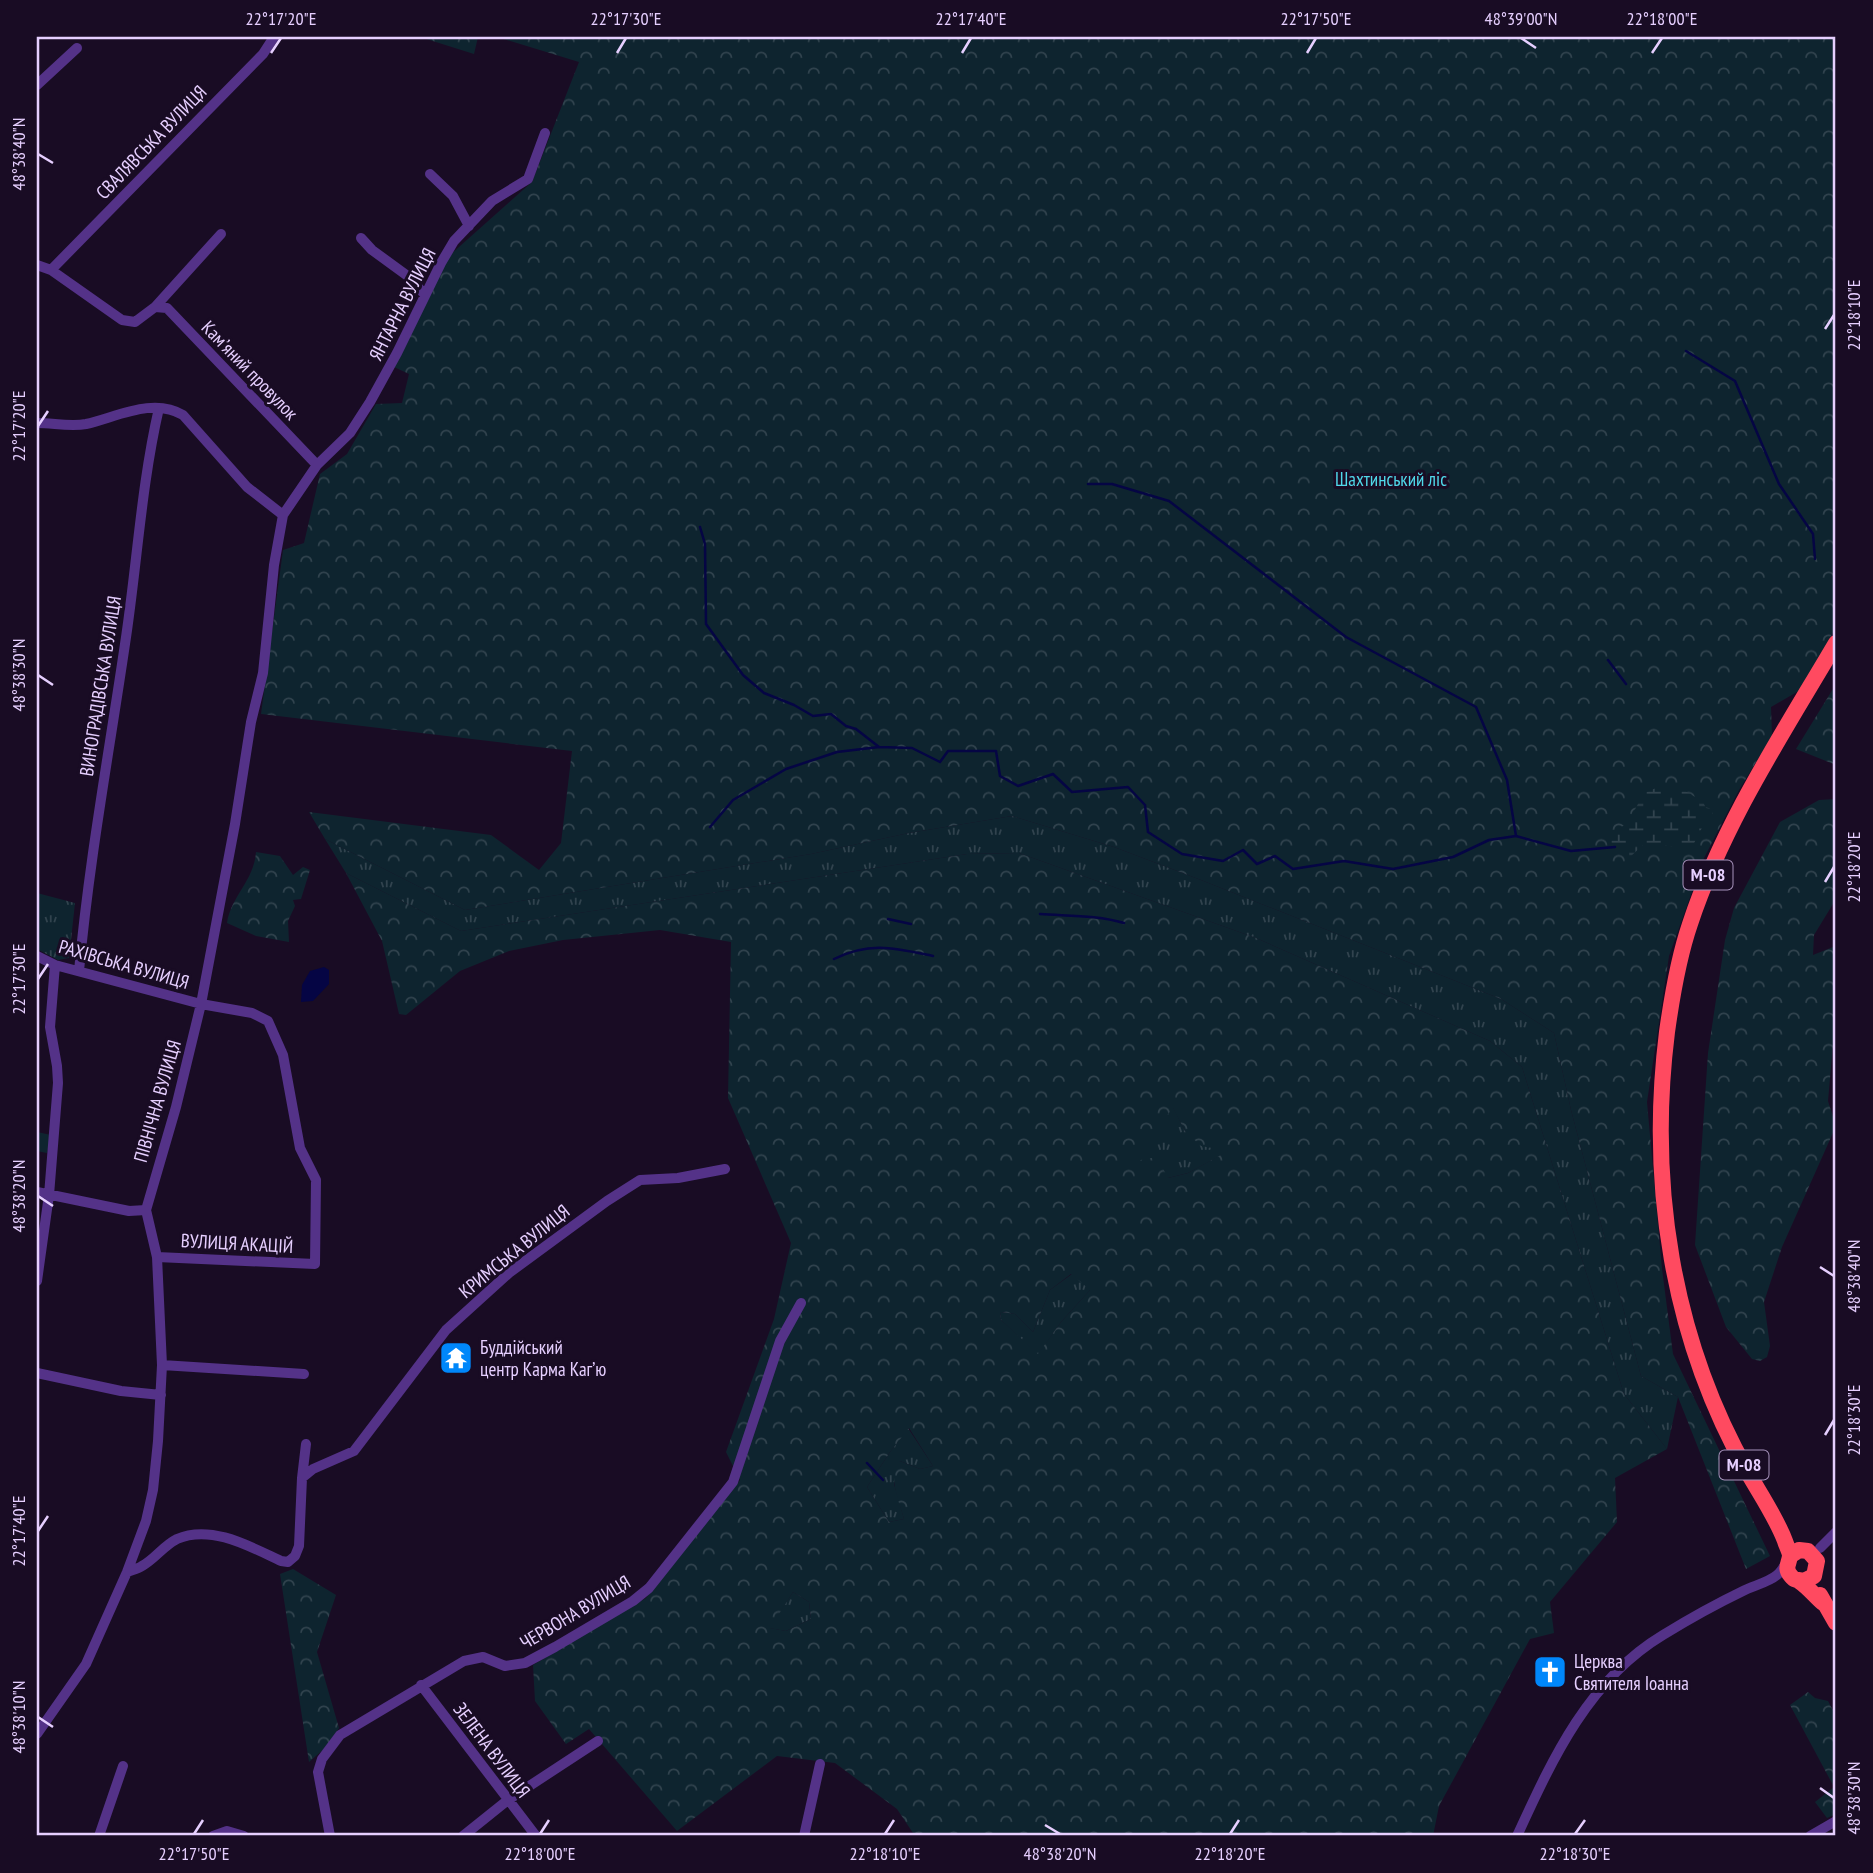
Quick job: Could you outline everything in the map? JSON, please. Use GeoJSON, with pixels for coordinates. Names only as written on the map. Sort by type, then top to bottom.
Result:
{"type":"FeatureCollection","features":[{"type":"Feature","properties":{"kind":"highway","name":"М-08"},"geometry":{"type":"LineString","coordinates":[[1797,1566],[1781,1531],[1731,1443],[1710,1396],[1686,1326],[1672,1269],[1665,1224],[1662,1083],[1674,987],[1689,925],[1739,810],[1836,643]]}},
{"type":"Feature","properties":{"kind":"highway"},"geometry":{"type":"LineString","coordinates":[[1797,1566],[1836,1623]]}},
{"type":"Feature","properties":{"kind":"street","name":"СВАЛЯВСЬКА ВУЛИЦЯ"},"geometry":{"type":"LineString","coordinates":[[51,270],[263,54],[274,37]]}},
{"type":"Feature","properties":{"kind":"street"},"geometry":{"type":"LineString","coordinates":[[37,85],[76,48]]}},
{"type":"Feature","properties":{"kind":"street","name":"ЯНТАРНА ВУЛИЦЯ"},"geometry":{"type":"LineString","coordinates":[[317,465],[350,433],[370,402],[454,242],[492,201],[528,179],[545,133]]}},
{"type":"Feature","properties":{"kind":"street"},"geometry":{"type":"LineString","coordinates":[[430,174],[453,196],[469,226]]}},
{"type":"Feature","properties":{"kind":"street"},"geometry":{"type":"LineString","coordinates":[[37,264],[51,270],[122,320],[135,322],[155,307],[221,234]]}},
{"type":"Feature","properties":{"kind":"street"},"geometry":{"type":"LineString","coordinates":[[361,238],[372,250],[409,276],[425,295]]}},
{"type":"Feature","properties":{"kind":"street","name":"Камʼяний провулок"},"geometry":{"type":"LineString","coordinates":[[155,307],[166,308],[317,465]]}},
{"type":"Feature","properties":{"kind":"street","name":"ВИНОГРАДІВСЬКА ВУЛИЦЯ"},"geometry":{"type":"LineString","coordinates":[[79,971],[86,892],[159,408]]}},
{"type":"Feature","properties":{"kind":"street"},"geometry":{"type":"LineString","coordinates":[[37,423],[84,424],[142,409],[175,410],[183,415],[247,487],[283,515]]}},
{"type":"Feature","properties":{"kind":"street","name":"ПІВНІЧНА ВУЛИЦЯ"},"geometry":{"type":"LineString","coordinates":[[37,1734],[86,1664],[127,1572],[153,1490],[162,1365],[157,1257],[146,1210],[176,1107],[201,1004],[251,722],[263,673],[274,565],[283,515],[317,465]]}},
{"type":"Feature","properties":{"kind":"street","name":"РАХІВСЬКА ВУЛИЦЯ"},"geometry":{"type":"LineString","coordinates":[[37,956],[55,965],[201,1004],[252,1013],[268,1021],[278,1038],[283,1055],[300,1148],[316,1180],[315,1264]]}},
{"type":"Feature","properties":{"kind":"street"},"geometry":{"type":"LineString","coordinates":[[37,1281],[49,1195],[58,1083],[50,1027],[55,965]]}},
{"type":"Feature","properties":{"kind":"street","name":"КРИМСЬКА ВУЛИЦЯ"},"geometry":{"type":"LineString","coordinates":[[302,1478],[313,1469],[354,1451],[446,1330],[530,1257],[640,1180],[678,1178],[725,1169]]}},
{"type":"Feature","properties":{"kind":"street"},"geometry":{"type":"LineString","coordinates":[[37,1192],[128,1211],[146,1210]]}},
{"type":"Feature","properties":{"kind":"street","name":"ВУЛИЦЯ АКАЦІЙ"},"geometry":{"type":"LineString","coordinates":[[157,1257],[315,1264]]}},
{"type":"Feature","properties":{"kind":"street","name":"ЧЕРВОНА ВУЛИЦЯ"},"geometry":{"type":"LineString","coordinates":[[330,1836],[318,1772],[322,1759],[340,1735],[464,1661],[483,1657],[505,1666],[525,1663],[633,1601],[649,1588],[733,1482],[780,1341],[801,1303]]}},
{"type":"Feature","properties":{"kind":"street"},"geometry":{"type":"LineString","coordinates":[[162,1365],[304,1374]]}},
{"type":"Feature","properties":{"kind":"street"},"geometry":{"type":"LineString","coordinates":[[37,1373],[121,1391],[161,1395]]}},
{"type":"Feature","properties":{"kind":"street"},"geometry":{"type":"LineString","coordinates":[[127,1572],[142,1567],[161,1549],[177,1539],[197,1533],[236,1541],[288,1562],[295,1556],[299,1546],[306,1444]]}},
{"type":"Feature","properties":{"kind":"street"},"geometry":{"type":"LineString","coordinates":[[1517,1836],[1573,1726],[1609,1676],[1661,1636],[1715,1605],[1797,1566],[1836,1532]]}},
{"type":"Feature","properties":{"kind":"street"},"geometry":{"type":"LineString","coordinates":[[1797,1566],[1820,1548]]}},
{"type":"Feature","properties":{"kind":"street","name":"ЗЕЛЕНА ВУЛИЦЯ"},"geometry":{"type":"LineString","coordinates":[[421,1685],[536,1836]]}},
{"type":"Feature","properties":{"kind":"street"},"geometry":{"type":"LineString","coordinates":[[463,1836],[508,1800],[598,1741]]}},
{"type":"Feature","properties":{"kind":"street"},"geometry":{"type":"LineString","coordinates":[[804,1836],[820,1764]]}},
{"type":"Feature","properties":{"kind":"street"},"geometry":{"type":"LineString","coordinates":[[99,1836],[123,1766]]}},
{"type":"Feature","properties":{"kind":"street"},"geometry":{"type":"LineString","coordinates":[[1810,1836],[1836,1821]]}},
{"type":"Feature","properties":{"kind":"street"},"geometry":{"type":"LineString","coordinates":[[213,1836],[227,1831],[244,1836]]}},
{"type":"Feature","properties":{"kind":"green space"},"geometry":{"type":"Polygon","coordinates":[[[420,37],[478,37],[474,54],[420,37]]]}},
{"type":"Feature","properties":{"kind":"green space","name":"Шахтинський ліс"},"geometry":{"type":"Polygon","coordinates":[[[497,37],[1836,37],[1836,627],[1802,689],[1771,707],[1772,736],[1739,790],[1704,858],[1669,956],[1647,1102],[1662,1269],[1673,1354],[1770,1556],[1746,1569],[1678,1397],[1641,1376],[1571,1110],[1554,1033],[1501,999],[1114,847],[1012,816],[909,833],[811,854],[465,910],[325,839],[309,812],[491,835],[539,870],[561,843],[572,751],[261,714],[283,550],[304,543],[320,474],[347,454],[376,404],[402,403],[409,374],[394,367],[450,255],[532,182],[579,62],[497,37]]]}},
{"type":"Feature","properties":{"kind":"green space"},"geometry":{"type":"Polygon","coordinates":[[[1836,684],[1836,765],[1796,749],[1836,684]]]}},
{"type":"Feature","properties":{"kind":"green space"},"geometry":{"type":"Polygon","coordinates":[[[1671,782],[1703,802],[1706,808],[1712,809],[1712,816],[1705,822],[1691,849],[1645,843],[1630,857],[1607,850],[1611,832],[1627,824],[1644,793],[1671,782]]]}},
{"type":"Feature","properties":{"kind":"green space"},"geometry":{"type":"Polygon","coordinates":[[[1836,799],[1836,899],[1814,935],[1813,955],[1833,947],[1836,942],[1836,1030],[1828,1101],[1836,1126],[1782,1247],[1764,1302],[1770,1346],[1767,1357],[1760,1361],[1752,1359],[1726,1327],[1695,1245],[1708,1053],[1725,940],[1734,908],[1780,822],[1819,800],[1836,799]]]}},
{"type":"Feature","properties":{"kind":"green space"},"geometry":{"type":"Polygon","coordinates":[[[1012,816],[1114,847],[1501,999],[1554,1033],[1571,1110],[1641,1376],[1678,1397],[1667,1449],[1624,1394],[1522,1067],[1490,1041],[1256,938],[1019,853],[967,854],[461,931],[346,873],[325,839],[465,910],[811,854],[909,833],[1012,816]]]}},
{"type":"Feature","properties":{"kind":"green space"},"geometry":{"type":"Polygon","coordinates":[[[256,852],[280,856],[293,875],[303,867],[310,870],[301,899],[293,900],[295,906],[288,921],[289,942],[256,936],[227,923],[229,913],[251,872],[256,852]]]}},
{"type":"Feature","properties":{"kind":"green space"},"geometry":{"type":"Polygon","coordinates":[[[1019,853],[1256,938],[1490,1041],[1522,1067],[1624,1394],[1667,1449],[1615,1478],[1617,1522],[1550,1602],[1554,1633],[1530,1639],[1439,1806],[1433,1836],[915,1836],[897,1809],[835,1763],[777,1756],[677,1831],[589,1729],[566,1744],[535,1701],[533,1665],[646,1598],[740,1480],[726,1452],[774,1319],[791,1243],[728,1098],[731,942],[660,930],[563,940],[509,951],[460,971],[406,1015],[399,1014],[382,941],[346,873],[461,931],[967,854],[1019,853]],[[1173,1108],[1130,1162],[1157,1157],[1168,1178],[1188,1173],[1228,1151],[1201,1146],[1185,1131],[1173,1108]],[[1071,1274],[1050,1290],[1033,1332],[1015,1314],[1001,1312],[1000,1319],[1038,1354],[1061,1322],[1090,1290],[1071,1274]],[[909,1428],[867,1487],[889,1522],[904,1519],[894,1481],[896,1467],[900,1461],[920,1469],[933,1466],[909,1428]],[[793,1592],[770,1628],[786,1631],[811,1619],[809,1602],[793,1592]]]}},
{"type":"Feature","properties":{"kind":"green space"},"geometry":{"type":"Polygon","coordinates":[[[37,893],[75,903],[69,958],[58,960],[37,949],[37,893]]]}},
{"type":"Feature","properties":{"kind":"green space"},"geometry":{"type":"Polygon","coordinates":[[[1173,1107],[1185,1131],[1229,1151],[1188,1173],[1168,1178],[1129,1162],[1173,1107]]]}},
{"type":"Feature","properties":{"kind":"green space"},"geometry":{"type":"Polygon","coordinates":[[[37,1132],[51,1135],[47,1153],[37,1151],[37,1132]]]}},
{"type":"Feature","properties":{"kind":"green space"},"geometry":{"type":"Polygon","coordinates":[[[1072,1274],[1091,1289],[1061,1322],[1038,1355],[1000,1319],[1001,1312],[1015,1314],[1033,1332],[1050,1290],[1072,1274]]]}},
{"type":"Feature","properties":{"kind":"green space"},"geometry":{"type":"Polygon","coordinates":[[[908,1428],[933,1466],[920,1469],[900,1461],[894,1484],[904,1519],[889,1522],[867,1487],[908,1428]]]}},
{"type":"Feature","properties":{"kind":"green space"},"geometry":{"type":"Polygon","coordinates":[[[293,1569],[336,1595],[317,1652],[339,1728],[324,1749],[309,1762],[280,1574],[293,1569]]]}},
{"type":"Feature","properties":{"kind":"green space"},"geometry":{"type":"Polygon","coordinates":[[[793,1592],[809,1602],[811,1619],[786,1631],[769,1628],[793,1592]]]}},
{"type":"Feature","properties":{"kind":"green space"},"geometry":{"type":"Polygon","coordinates":[[[1808,1692],[1815,1698],[1828,1701],[1836,1716],[1836,1814],[1827,1818],[1815,1802],[1834,1787],[1790,1705],[1808,1692]]]}},
{"type":"Feature","properties":{"kind":"shaded area"},"geometry":{"type":"Polygon","coordinates":[[[324,967],[329,970],[329,984],[313,1001],[301,1002],[302,985],[310,971],[324,967]]]}},
{"type":"Feature","properties":{"kind":"waterway"},"geometry":{"type":"LineString","coordinates":[[1686,351],[1735,381],[1779,484],[1813,534],[1815,559]]}},
{"type":"Feature","properties":{"kind":"waterway"},"geometry":{"type":"LineString","coordinates":[[1088,484],[1112,484],[1169,501],[1346,637],[1476,707],[1507,780],[1516,836]]}},
{"type":"Feature","properties":{"kind":"waterway"},"geometry":{"type":"LineString","coordinates":[[700,527],[705,544],[706,624],[743,675],[764,693],[813,716],[831,714],[879,747],[912,748],[940,762],[948,751],[996,751],[1000,776],[1018,786],[1053,774],[1072,792],[1128,787],[1145,805],[1148,832],[1182,854],[1223,861],[1243,850],[1257,864],[1275,856],[1293,869],[1344,861],[1393,869],[1453,857],[1489,840],[1516,836],[1571,851],[1615,847]]}},
{"type":"Feature","properties":{"kind":"waterway"},"geometry":{"type":"LineString","coordinates":[[1608,660],[1626,684]]}},
{"type":"Feature","properties":{"kind":"waterway"},"geometry":{"type":"LineString","coordinates":[[710,827],[733,800],[786,769],[837,752],[879,747]]}},
{"type":"Feature","properties":{"kind":"waterway"},"geometry":{"type":"LineString","coordinates":[[1040,914],[1093,917],[1124,923]]}},
{"type":"Feature","properties":{"kind":"waterway"},"geometry":{"type":"LineString","coordinates":[[888,919],[911,924]]}},
{"type":"Feature","properties":{"kind":"waterway"},"geometry":{"type":"LineString","coordinates":[[834,959],[871,948],[933,956]]}},
{"type":"Feature","properties":{"kind":"waterway"},"geometry":{"type":"LineString","coordinates":[[867,1463],[883,1480]]}},
{"type":"Feature","properties":{"kind":"place","name":"Буддійський центр Карма Кагʼю"},"geometry":{"type":"Point","coordinates":[456,1358]}},
{"type":"Feature","properties":{"kind":"place","name":"Церква Святителя Іоанна"},"geometry":{"type":"Point","coordinates":[1550,1672]}}]}
